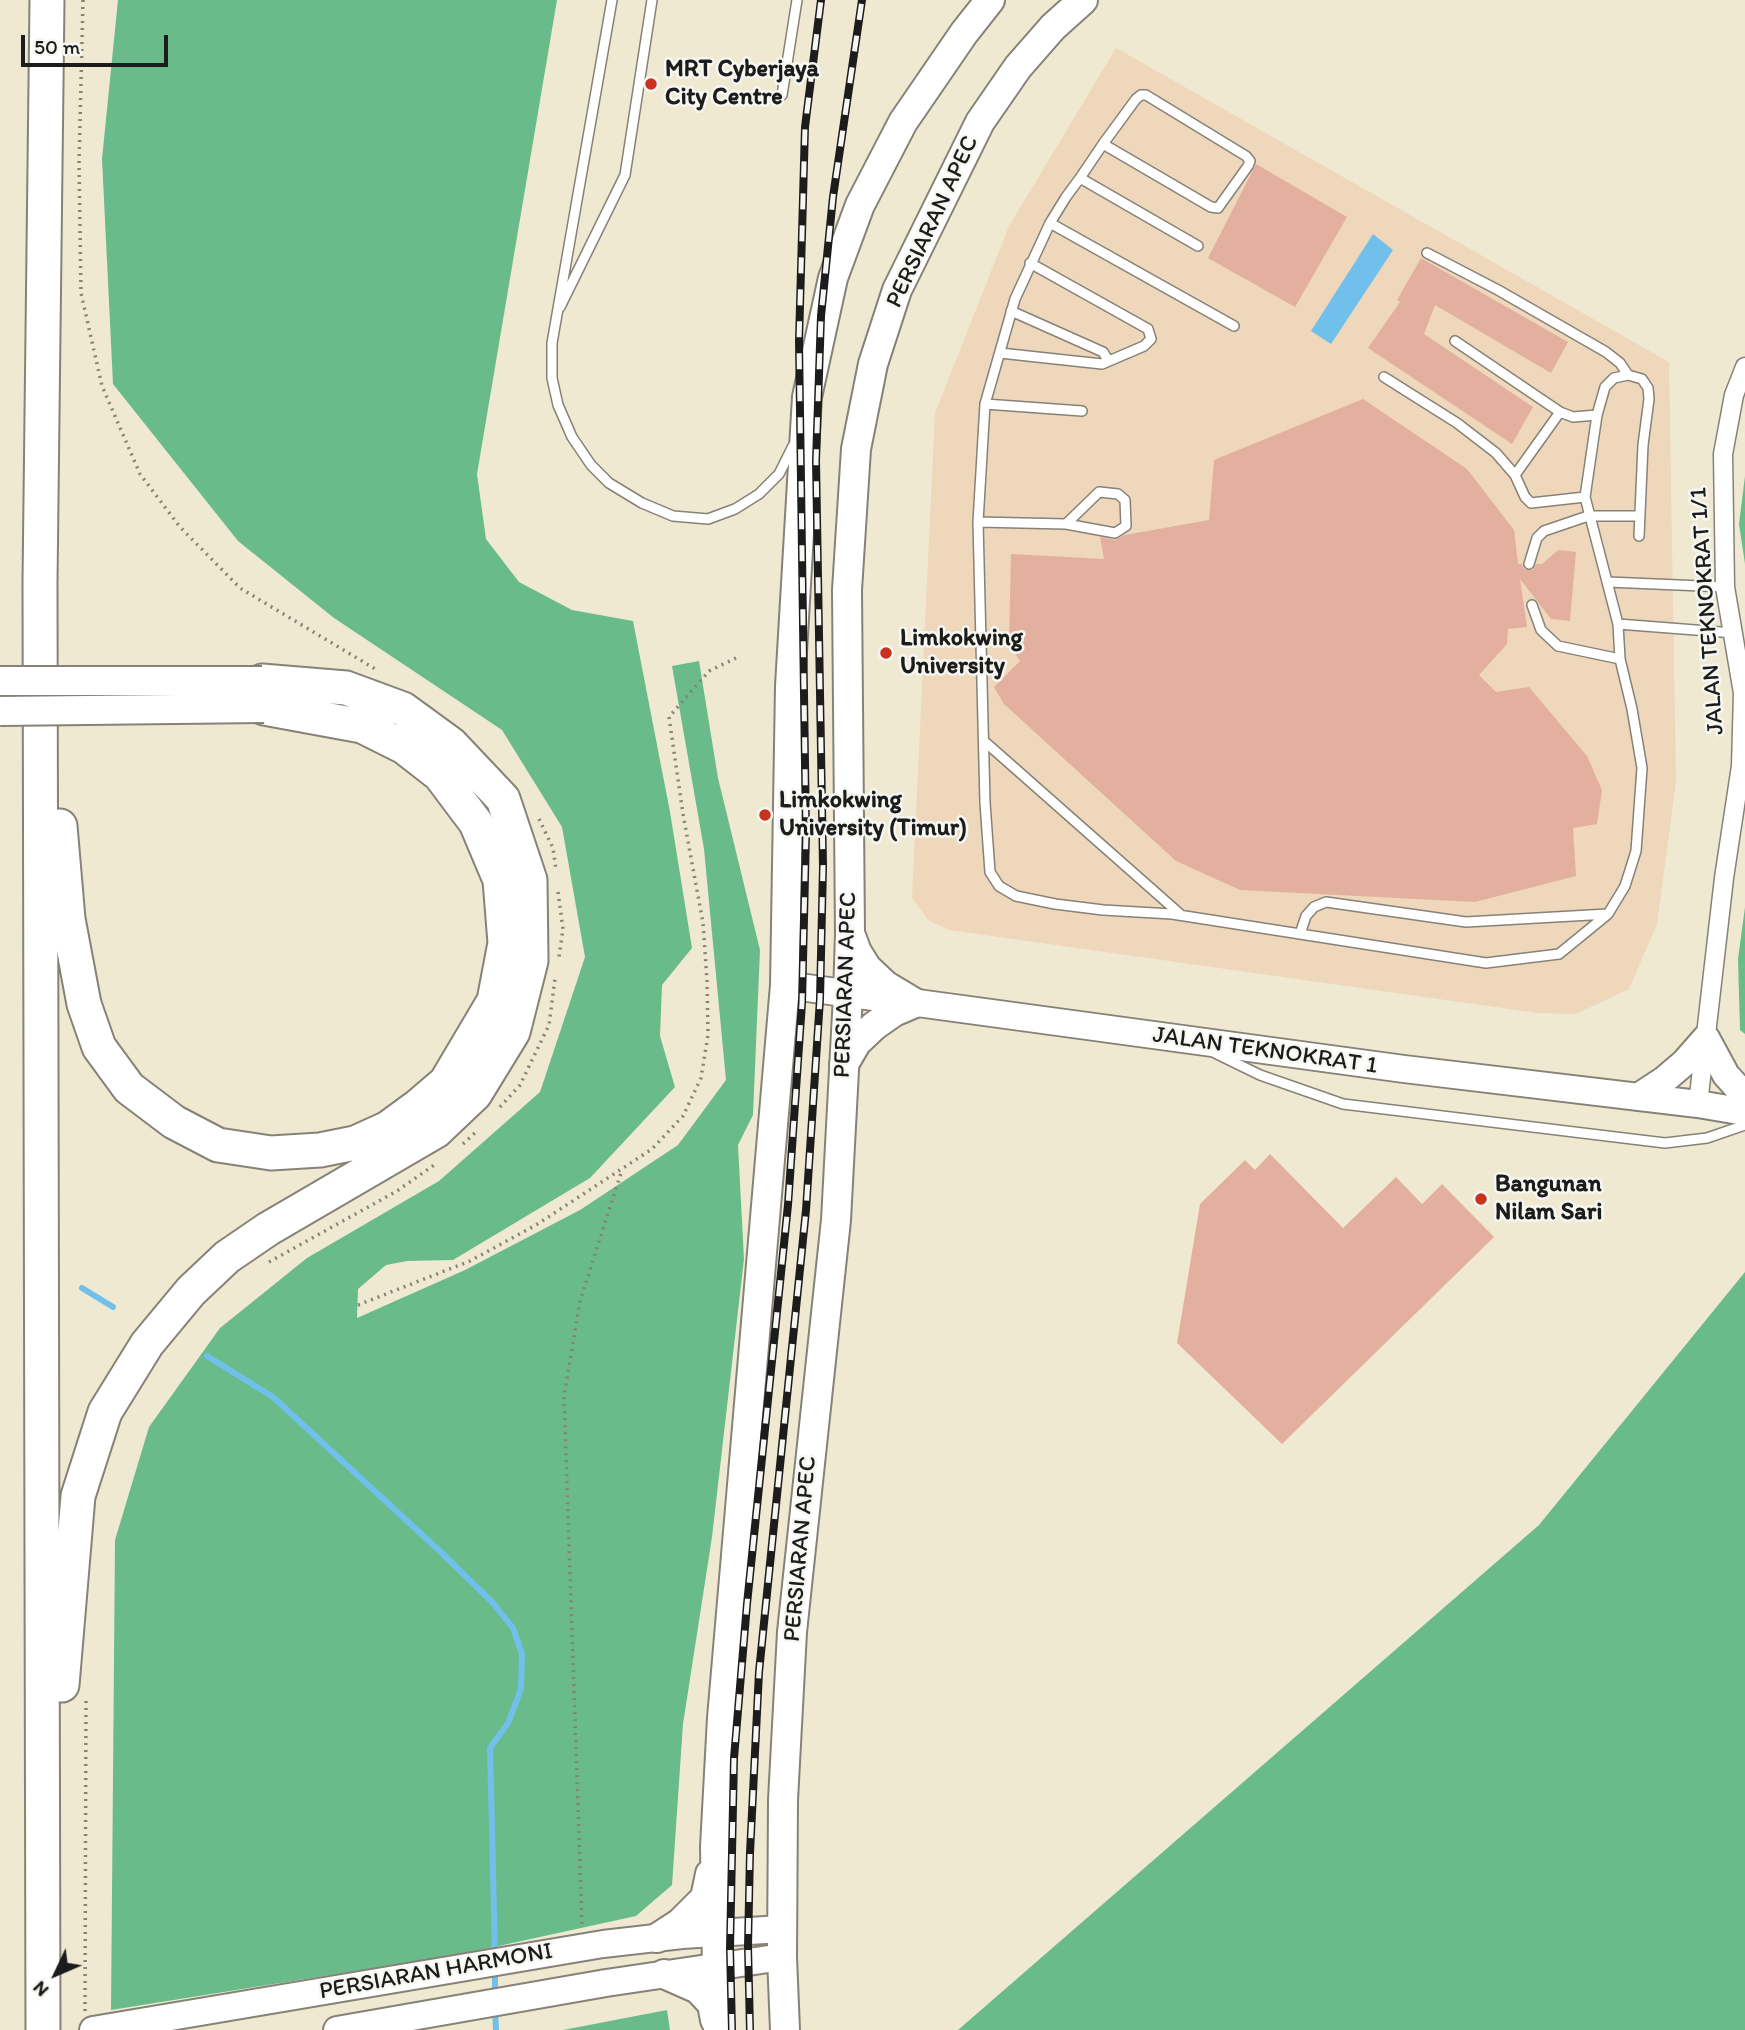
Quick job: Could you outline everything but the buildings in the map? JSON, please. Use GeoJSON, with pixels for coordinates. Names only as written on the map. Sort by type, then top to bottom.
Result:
{"type":"FeatureCollection","features":[{"type":"Feature","properties":{"kind":"highway"},"geometry":{"type":"LineString","coordinates":[[43,2030],[40,583],[47,0]]}},
{"type":"Feature","properties":{"kind":"highway"},"geometry":{"type":"LineString","coordinates":[[40,583],[68,919],[84,1003],[99,1047],[129,1088],[174,1122],[218,1145],[271,1153],[320,1150],[355,1143],[388,1128],[446,1082],[494,1001],[505,943],[500,880],[476,823],[440,775],[404,747],[362,726],[263,694]]}},
{"type":"Feature","properties":{"kind":"highway"},"geometry":{"type":"LineString","coordinates":[[44,1912],[78,1496],[105,1412],[147,1343],[191,1291],[227,1257],[268,1229],[436,1131],[475,1094],[513,1032],[531,961],[530,880],[503,799],[451,744],[403,709],[346,688],[263,694]]}},
{"type":"Feature","properties":{"kind":"main road"},"geometry":{"type":"LineString","coordinates":[[717,2030],[716,1847],[722,1718],[785,985],[790,686],[807,397],[833,278],[860,205],[902,122],[990,0]]}},
{"type":"Feature","properties":{"kind":"main road","name":"PERSIARAN APEC"},"geometry":{"type":"LineString","coordinates":[[785,2030],[782,1957],[783,1800],[792,1632],[835,1220],[848,995],[850,934],[847,590],[856,449],[873,364],[897,290],[980,122],[1018,67],[1053,27],[1083,0]]}},
{"type":"Feature","properties":{"kind":"main road"},"geometry":{"type":"LineString","coordinates":[[0,681],[263,694]]}},
{"type":"Feature","properties":{"kind":"main road"},"geometry":{"type":"LineString","coordinates":[[0,711],[263,694]]}},
{"type":"Feature","properties":{"kind":"main road"},"geometry":{"type":"LineString","coordinates":[[850,934],[867,968],[885,985],[915,1003]]}},
{"type":"Feature","properties":{"kind":"main road","name":"JALAN TEKNOKRAT 1"},"geometry":{"type":"LineString","coordinates":[[785,985],[1189,1041],[1745,1112]]}},
{"type":"Feature","properties":{"kind":"main road"},"geometry":{"type":"LineString","coordinates":[[843,1066],[857,1042],[874,1026],[894,1012],[915,1003]]}},
{"type":"Feature","properties":{"kind":"main road"},"geometry":{"type":"LineString","coordinates":[[1638,1097],[1674,1072],[1706,1038],[1726,1075],[1745,1096]]}},
{"type":"Feature","properties":{"kind":"main road"},"geometry":{"type":"LineString","coordinates":[[657,1938],[680,1923],[705,1898],[716,1847]]}},
{"type":"Feature","properties":{"kind":"main road","name":"PERSIARAN HARMONI"},"geometry":{"type":"LineString","coordinates":[[89,2024],[593,1945],[782,1929]]}},
{"type":"Feature","properties":{"kind":"main road","name":"PERSIARAN HARMONI"},"geometry":{"type":"LineString","coordinates":[[337,2030],[606,1983],[782,1957]]}},
{"type":"Feature","properties":{"kind":"main road"},"geometry":{"type":"LineString","coordinates":[[664,1975],[698,1989],[712,2004],[717,2030]]}},
{"type":"Feature","properties":{"kind":"street","name":"JALAN TEKNOKRAT 1/1"},"geometry":{"type":"LineString","coordinates":[[1698,1104],[1724,878],[1741,766],[1742,693],[1726,587],[1723,454],[1734,395],[1745,367]]}},
{"type":"Feature","properties":{"kind":"lane"},"geometry":{"type":"LineString","coordinates":[[612,0],[552,343],[552,378],[558,405],[572,437],[591,465],[610,483],[642,503],[673,516],[708,519],[735,509],[759,495],[779,474],[793,448],[807,397]]}},
{"type":"Feature","properties":{"kind":"lane"},"geometry":{"type":"LineString","coordinates":[[555,316],[625,175],[652,0]]}},
{"type":"Feature","properties":{"kind":"lane"},"geometry":{"type":"LineString","coordinates":[[782,94],[797,0]]}},
{"type":"Feature","properties":{"kind":"lane"},"geometry":{"type":"LineString","coordinates":[[1104,145],[1218,208],[1250,160],[1146,95],[1141,95],[1136,99],[1080,178],[1050,223],[1011,311],[985,404],[978,522],[985,803],[990,872],[999,886],[1016,896],[1055,904],[1182,915],[1496,964],[1559,954],[1608,914],[1625,886],[1636,851],[1642,768],[1620,659],[1618,624],[1585,497],[1597,415],[1608,382],[1614,378],[1628,376],[1642,379],[1648,388],[1649,399],[1643,445],[1639,536]]}},
{"type":"Feature","properties":{"kind":"lane"},"geometry":{"type":"LineString","coordinates":[[1080,178],[1198,246]]}},
{"type":"Feature","properties":{"kind":"lane"},"geometry":{"type":"LineString","coordinates":[[1050,223],[1234,326]]}},
{"type":"Feature","properties":{"kind":"lane"},"geometry":{"type":"LineString","coordinates":[[1427,253],[1606,352],[1620,363],[1628,376]]}},
{"type":"Feature","properties":{"kind":"lane"},"geometry":{"type":"LineString","coordinates":[[1000,353],[1102,364],[1144,345],[1151,339],[1148,329],[1030,263]]}},
{"type":"Feature","properties":{"kind":"lane"},"geometry":{"type":"LineString","coordinates":[[1011,311],[1103,352],[1108,360]]}},
{"type":"Feature","properties":{"kind":"lane"},"geometry":{"type":"LineString","coordinates":[[1455,341],[1560,412],[1573,417],[1597,415]]}},
{"type":"Feature","properties":{"kind":"lane"},"geometry":{"type":"LineString","coordinates":[[1384,377],[1457,423],[1496,453],[1516,475],[1525,497],[1531,503],[1585,497]]}},
{"type":"Feature","properties":{"kind":"lane"},"geometry":{"type":"LineString","coordinates":[[985,404],[1082,411]]}},
{"type":"Feature","properties":{"kind":"lane"},"geometry":{"type":"LineString","coordinates":[[1516,475],[1560,412]]}},
{"type":"Feature","properties":{"kind":"lane"},"geometry":{"type":"LineString","coordinates":[[978,522],[1066,524],[1115,533],[1126,526],[1125,500],[1118,494],[1096,494],[1066,524]]}},
{"type":"Feature","properties":{"kind":"lane"},"geometry":{"type":"LineString","coordinates":[[1529,564],[1537,538],[1544,531],[1588,516],[1639,516]]}},
{"type":"Feature","properties":{"kind":"lane"},"geometry":{"type":"LineString","coordinates":[[1608,582],[1726,587]]}},
{"type":"Feature","properties":{"kind":"lane"},"geometry":{"type":"LineString","coordinates":[[1532,605],[1541,630],[1558,646],[1620,659]]}},
{"type":"Feature","properties":{"kind":"lane"},"geometry":{"type":"LineString","coordinates":[[1618,624],[1734,633]]}},
{"type":"Feature","properties":{"kind":"lane"},"geometry":{"type":"LineString","coordinates":[[984,741],[1182,915]]}},
{"type":"Feature","properties":{"kind":"lane"},"geometry":{"type":"LineString","coordinates":[[1300,934],[1306,915],[1314,907],[1326,902],[1466,922],[1608,914]]}},
{"type":"Feature","properties":{"kind":"lane"},"geometry":{"type":"LineString","coordinates":[[1189,1041],[1260,1075],[1343,1104],[1665,1143],[1707,1138],[1745,1125]]}},
{"type":"Feature","properties":{"kind":"path"},"geometry":{"type":"LineString","coordinates":[[83,0],[79,164],[81,293],[102,386],[140,474],[180,527],[240,588],[381,671]]}},
{"type":"Feature","properties":{"kind":"path"},"geometry":{"type":"LineString","coordinates":[[358,1305],[470,1261],[536,1225],[652,1149],[683,1116],[701,1078],[708,1035],[703,923],[669,717],[709,671],[738,657]]}},
{"type":"Feature","properties":{"kind":"path"},"geometry":{"type":"LineString","coordinates":[[536,813],[553,848],[556,875]]}},
{"type":"Feature","properties":{"kind":"path"},"geometry":{"type":"LineString","coordinates":[[558,889],[563,929],[559,957]]}},
{"type":"Feature","properties":{"kind":"path"},"geometry":{"type":"LineString","coordinates":[[495,1112],[520,1085],[549,1025],[557,970]]}},
{"type":"Feature","properties":{"kind":"path"},"geometry":{"type":"LineString","coordinates":[[459,1147],[486,1121]]}},
{"type":"Feature","properties":{"kind":"path"},"geometry":{"type":"LineString","coordinates":[[269,1262],[397,1191],[439,1161]]}},
{"type":"Feature","properties":{"kind":"path"},"geometry":{"type":"LineString","coordinates":[[593,1945],[564,1396],[580,1301],[623,1168]]}},
{"type":"Feature","properties":{"kind":"path"},"geometry":{"type":"LineString","coordinates":[[86,1684],[89,2024]]}},
{"type":"Feature","properties":{"kind":"shaded area"},"geometry":{"type":"Polygon","coordinates":[[[1116,48],[1669,362],[1676,782],[1657,924],[1629,989],[1576,1014],[1538,1013],[949,930],[928,920],[912,898],[935,413],[1009,226],[1116,48]]]}},
{"type":"Feature","properties":{"kind":"green space"},"geometry":{"type":"Polygon","coordinates":[[[118,0],[557,0],[477,474],[486,539],[519,582],[572,610],[633,621],[670,812],[692,948],[662,985],[660,1036],[675,1087],[590,1178],[453,1260],[407,1261],[386,1265],[358,1289],[357,1318],[465,1270],[580,1210],[678,1145],[726,1080],[704,849],[672,666],[699,661],[718,778],[760,950],[753,1115],[738,1145],[744,1259],[712,1537],[683,1724],[672,1885],[636,1916],[462,1954],[111,2010],[115,1540],[149,1427],[220,1328],[307,1258],[439,1181],[540,1092],[585,957],[562,827],[502,730],[334,618],[238,541],[113,384],[102,159],[118,0]]]}},
{"type":"Feature","properties":{"kind":"green space"},"geometry":{"type":"Polygon","coordinates":[[[1745,476],[1745,564],[1739,524],[1745,476]]]}},
{"type":"Feature","properties":{"kind":"green space"},"geometry":{"type":"Polygon","coordinates":[[[1745,907],[1745,1034],[1740,1030],[1738,959],[1745,907]]]}},
{"type":"Feature","properties":{"kind":"green space"},"geometry":{"type":"Polygon","coordinates":[[[1745,1272],[1745,2030],[958,2030],[1539,1525],[1745,1272]]]}},
{"type":"Feature","properties":{"kind":"green space"},"geometry":{"type":"Polygon","coordinates":[[[667,2010],[670,2030],[563,2030],[667,2010]]]}},
{"type":"Feature","properties":{"kind":"water"},"geometry":{"type":"Polygon","coordinates":[[[1373,234],[1393,250],[1331,344],[1311,331],[1373,234]]]}},
{"type":"Feature","properties":{"kind":"waterway"},"geometry":{"type":"LineString","coordinates":[[82,1288],[113,1307]]}},
{"type":"Feature","properties":{"kind":"waterway"},"geometry":{"type":"LineString","coordinates":[[207,1356],[273,1397],[445,1556],[493,1603],[513,1628],[522,1654],[521,1689],[508,1723],[490,1748],[495,1955]]}},
{"type":"Feature","properties":{"kind":"waterway"},"geometry":{"type":"LineString","coordinates":[[495,1969],[495,1996]]}},
{"type":"Feature","properties":{"kind":"waterway"},"geometry":{"type":"LineString","coordinates":[[495,2007],[496,2030]]}},
{"type":"Feature","properties":{"kind":"railway"},"geometry":{"type":"LineString","coordinates":[[732,2030],[730,1948],[734,1758],[788,1205],[802,1003],[806,834],[799,341],[805,127],[821,0]]}},
{"type":"Feature","properties":{"kind":"railway"},"geometry":{"type":"LineString","coordinates":[[750,2030],[750,1853],[759,1672],[806,1210],[820,999],[823,866],[816,461],[821,316],[833,197],[862,0]]}},
{"type":"Feature","properties":{"kind":"place","name":"MRT Cyberjaya City Centre"},"geometry":{"type":"Point","coordinates":[651,84]}},
{"type":"Feature","properties":{"kind":"place","name":"Limkokwing University"},"geometry":{"type":"Point","coordinates":[886,653]}},
{"type":"Feature","properties":{"kind":"place","name":"Limkokwing University (Timur)"},"geometry":{"type":"Point","coordinates":[765,815]}},
{"type":"Feature","properties":{"kind":"place","name":"Bangunan Nilam Sari"},"geometry":{"type":"Point","coordinates":[1481,1199]}}]}
